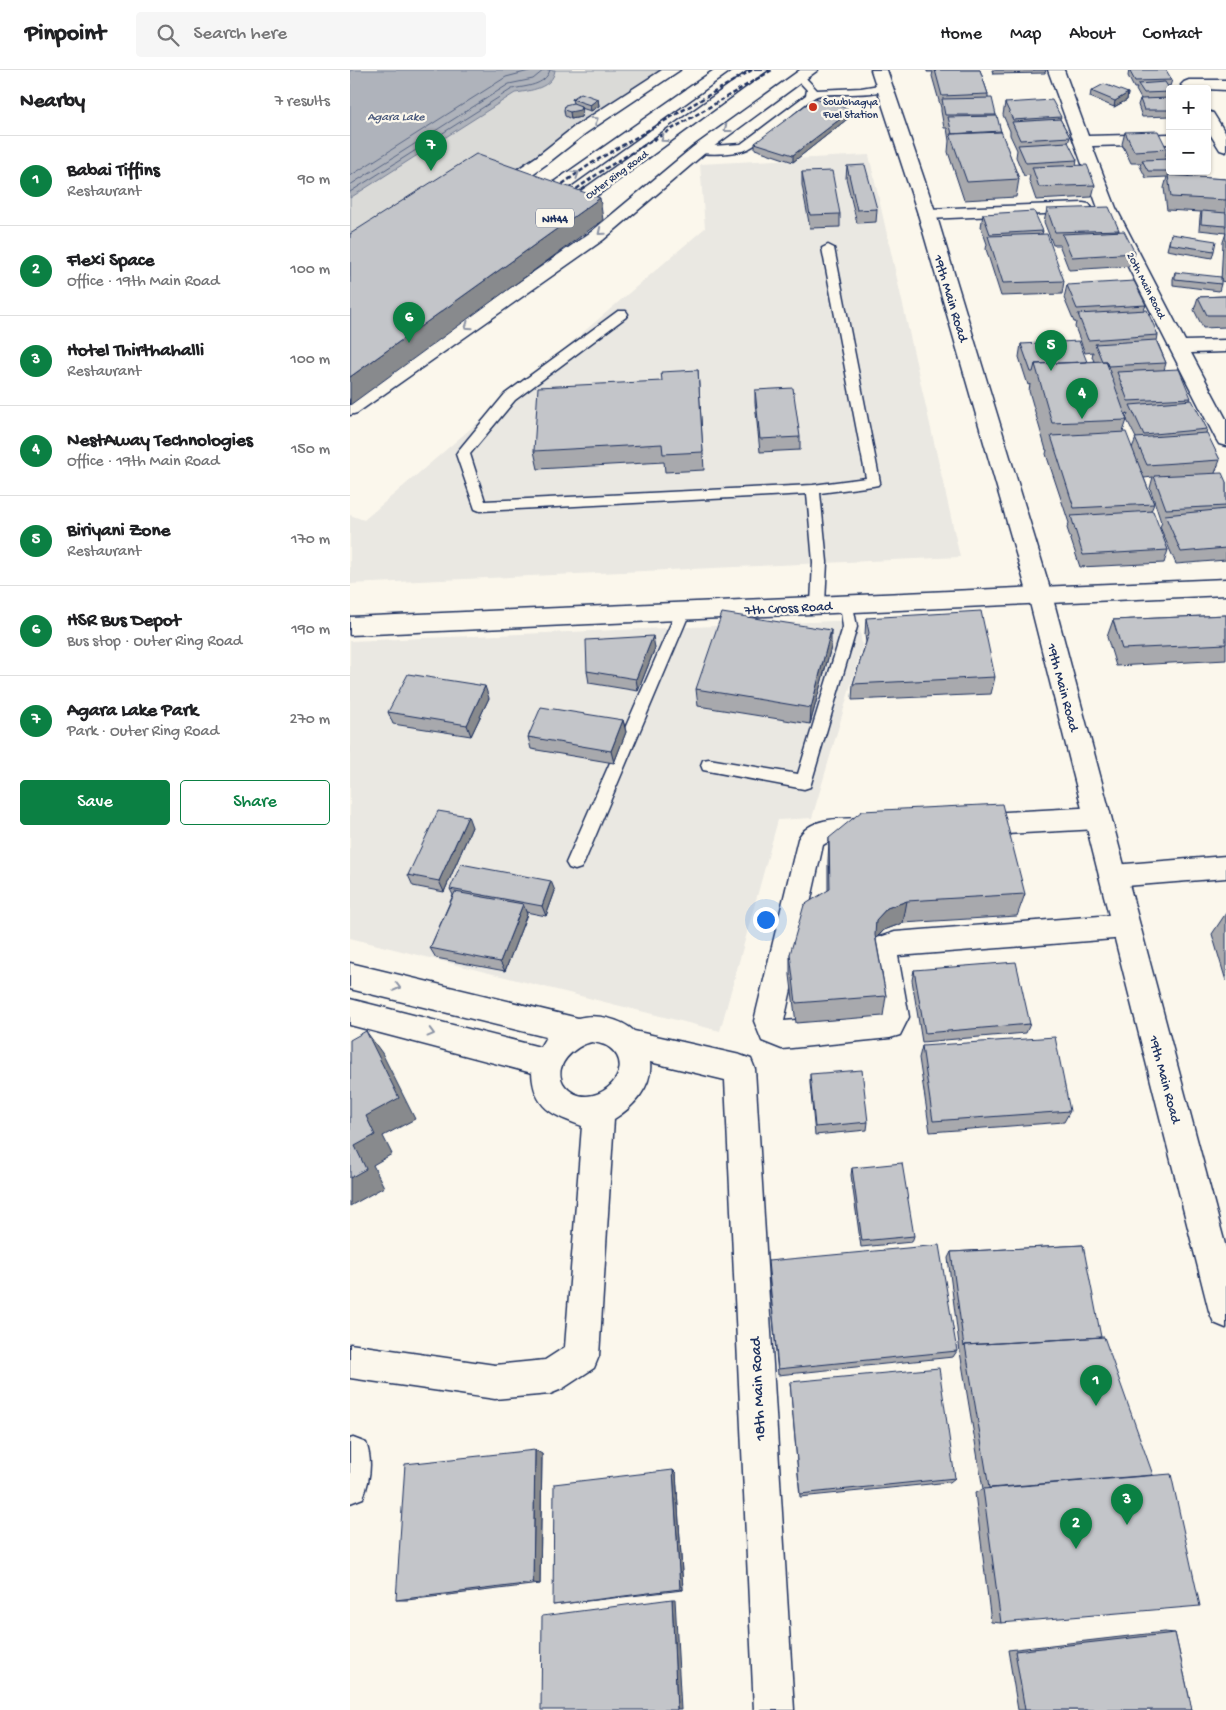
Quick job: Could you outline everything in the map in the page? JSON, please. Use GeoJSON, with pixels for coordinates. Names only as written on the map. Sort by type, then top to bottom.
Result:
{"type":"FeatureCollection","features":[{"type":"Feature","properties":{"kind":"main road"},"geometry":{"type":"LineString","coordinates":[[478,203],[542,160],[580,130],[672,70]]}},
{"type":"Feature","properties":{"kind":"main road","name":"Outer Ring Road"},"geometry":{"type":"LineString","coordinates":[[520,213],[724,70]]}},
{"type":"Feature","properties":{"kind":"main road","name":"Outer Ring Road"},"geometry":{"type":"LineString","coordinates":[[549,222],[760,70]]}},
{"type":"Feature","properties":{"kind":"main road","name":"19th Main Road"},"geometry":{"type":"LineString","coordinates":[[879,70],[927,214],[1040,595],[1226,1311]]}},
{"type":"Feature","properties":{"kind":"main road","name":"20th Main Road"},"geometry":{"type":"LineString","coordinates":[[1056,70],[1084,141],[1107,208],[1223,428]]}},
{"type":"Feature","properties":{"kind":"main road"},"geometry":{"type":"LineString","coordinates":[[1178,70],[1189,85]]}},
{"type":"Feature","properties":{"kind":"main road"},"geometry":{"type":"LineString","coordinates":[[350,408],[597,236],[699,150],[805,73]]}},
{"type":"Feature","properties":{"kind":"main road"},"geometry":{"type":"LineString","coordinates":[[1211,86],[1226,86]]}},
{"type":"Feature","properties":{"kind":"main road"},"geometry":{"type":"LineString","coordinates":[[1211,123],[1220,140]]}},
{"type":"Feature","properties":{"kind":"main road"},"geometry":{"type":"LineString","coordinates":[[1084,141],[1166,139]]}},
{"type":"Feature","properties":{"kind":"main road"},"geometry":{"type":"LineString","coordinates":[[927,214],[1107,208]]}},
{"type":"Feature","properties":{"kind":"main road"},"geometry":{"type":"LineString","coordinates":[[1180,347],[1226,346]]}},
{"type":"Feature","properties":{"kind":"main road","name":"7th Cross Road"},"geometry":{"type":"LineString","coordinates":[[350,626],[1226,587]]}},
{"type":"Feature","properties":{"kind":"main road"},"geometry":{"type":"LineString","coordinates":[[944,826],[1098,818]]}},
{"type":"Feature","properties":{"kind":"main road"},"geometry":{"type":"LineString","coordinates":[[895,828],[828,831],[817,834],[812,839],[769,1021],[772,1030],[782,1035],[879,1028],[890,1025],[894,1018],[884,955],[887,947],[895,944],[1126,926]]}},
{"type":"Feature","properties":{"kind":"main road"},"geometry":{"type":"LineString","coordinates":[[1113,876],[1226,867]]}},
{"type":"Feature","properties":{"kind":"main road"},"geometry":{"type":"LineString","coordinates":[[350,976],[577,1031]]}},
{"type":"Feature","properties":{"kind":"main road"},"geometry":{"type":"LineString","coordinates":[[350,1012],[547,1063]]}},
{"type":"Feature","properties":{"kind":"main road"},"geometry":{"type":"LineString","coordinates":[[592,1028],[606,1029],[619,1035],[629,1044],[635,1056],[636,1069],[633,1082],[625,1094],[613,1104],[599,1110],[584,1112],[570,1108],[558,1101],[550,1090],[546,1077],[547,1063],[554,1050],[564,1038],[577,1031],[592,1028]]}},
{"type":"Feature","properties":{"kind":"main road","name":"18th Main Road"},"geometry":{"type":"LineString","coordinates":[[629,1044],[740,1069],[756,1409],[774,1710]]}},
{"type":"Feature","properties":{"kind":"main road"},"geometry":{"type":"LineString","coordinates":[[350,1361],[495,1382],[550,1376],[582,1356],[599,1110]]}},
{"type":"Feature","properties":{"kind":"lane"},"geometry":{"type":"LineString","coordinates":[[699,150],[744,148],[808,100],[812,89],[805,73]]}},
{"type":"Feature","properties":{"kind":"lane"},"geometry":{"type":"LineString","coordinates":[[812,93],[885,87]]}},
{"type":"Feature","properties":{"kind":"lane"},"geometry":{"type":"LineString","coordinates":[[622,314],[510,397],[463,454],[480,506],[813,489],[873,482],[828,248]]}},
{"type":"Feature","properties":{"kind":"lane"},"geometry":{"type":"LineString","coordinates":[[813,489],[820,562],[818,604]]}},
{"type":"Feature","properties":{"kind":"lane"},"geometry":{"type":"LineString","coordinates":[[709,765],[804,782],[850,627],[847,604]]}},
{"type":"Feature","properties":{"kind":"lane"},"geometry":{"type":"LineString","coordinates":[[575,863],[682,612]]}},
{"type":"Feature","properties":{"kind":"shaded area"},"geometry":{"type":"Polygon","coordinates":[[[350,70],[667,70],[350,277],[350,70]]]}},
{"type":"Feature","properties":{"kind":"shaded area"},"geometry":{"type":"Polygon","coordinates":[[[869,155],[960,557],[350,584],[350,515],[364,520],[705,228],[700,164],[869,155]]]}},
{"type":"Feature","properties":{"kind":"shaded area"},"geometry":{"type":"Polygon","coordinates":[[[859,620],[862,647],[812,818],[778,820],[720,1031],[350,938],[350,641],[859,620]]]}},
{"type":"Feature","properties":{"kind":"water","name":"Agara Lake"},"geometry":{"type":"Polygon","coordinates":[[[350,70],[555,70],[550,81],[545,85],[534,90],[515,93],[350,198],[350,70]]]}},
{"type":"Feature","properties":{"kind":"building"},"geometry":{"type":"Polygon","coordinates":[[[935,70],[980,70],[988,94],[942,96],[935,70]]]}},
{"type":"Feature","properties":{"kind":"building"},"geometry":{"type":"Polygon","coordinates":[[[1129,70],[1166,70],[1172,80],[1135,81],[1129,70]]]}},
{"type":"Feature","properties":{"kind":"building"},"geometry":{"type":"Polygon","coordinates":[[[1165,82],[1167,85],[1166,92],[1144,93],[1138,84],[1165,82]]]}},
{"type":"Feature","properties":{"kind":"building"},"geometry":{"type":"Polygon","coordinates":[[[1104,84],[1128,93],[1115,101],[1091,91],[1104,84]]]}},
{"type":"Feature","properties":{"kind":"building"},"geometry":{"type":"Polygon","coordinates":[[[581,93],[598,99],[590,105],[572,99],[581,93]]]}},
{"type":"Feature","properties":{"kind":"building"},"geometry":{"type":"Polygon","coordinates":[[[815,98],[852,110],[793,155],[755,143],[815,98]]]}},
{"type":"Feature","properties":{"kind":"building"},"geometry":{"type":"Polygon","coordinates":[[[992,98],[996,115],[945,115],[942,99],[992,98]]]}},
{"type":"Feature","properties":{"kind":"building"},"geometry":{"type":"Polygon","coordinates":[[[1166,98],[1166,110],[1144,110],[1140,99],[1166,98]]]}},
{"type":"Feature","properties":{"kind":"building"},"geometry":{"type":"Polygon","coordinates":[[[1052,100],[1061,117],[1013,120],[1005,103],[1052,100]]]}},
{"type":"Feature","properties":{"kind":"building"},"geometry":{"type":"Polygon","coordinates":[[[573,103],[581,106],[580,110],[570,112],[564,110],[565,105],[573,103]]]}},
{"type":"Feature","properties":{"kind":"building"},"geometry":{"type":"Polygon","coordinates":[[[997,116],[1001,132],[952,134],[948,117],[997,116]]]}},
{"type":"Feature","properties":{"kind":"building"},"geometry":{"type":"Polygon","coordinates":[[[1060,119],[1070,137],[1020,140],[1012,122],[1060,119]]]}},
{"type":"Feature","properties":{"kind":"building"},"geometry":{"type":"Polygon","coordinates":[[[1001,131],[1019,179],[967,182],[950,134],[1001,131]]]}},
{"type":"Feature","properties":{"kind":"building"},"geometry":{"type":"Polygon","coordinates":[[[1158,131],[1166,149],[1134,151],[1125,132],[1158,131]]]}},
{"type":"Feature","properties":{"kind":"building"},"geometry":{"type":"Polygon","coordinates":[[[1068,142],[1077,160],[1026,163],[1018,145],[1068,142]]]}},
{"type":"Feature","properties":{"kind":"building"},"geometry":{"type":"Polygon","coordinates":[[[476,154],[600,198],[350,377],[350,234],[476,154]]]}},
{"type":"Feature","properties":{"kind":"building"},"geometry":{"type":"Polygon","coordinates":[[[1166,159],[1166,171],[1148,171],[1142,160],[1166,159]]]}},
{"type":"Feature","properties":{"kind":"building"},"geometry":{"type":"Polygon","coordinates":[[[865,165],[877,209],[857,210],[847,166],[865,165]]]}},
{"type":"Feature","properties":{"kind":"building"},"geometry":{"type":"Polygon","coordinates":[[[1087,165],[1095,185],[1039,187],[1032,167],[1087,165]]]}},
{"type":"Feature","properties":{"kind":"building"},"geometry":{"type":"Polygon","coordinates":[[[832,171],[840,214],[810,215],[802,172],[832,171]]]}},
{"type":"Feature","properties":{"kind":"building"},"geometry":{"type":"Polygon","coordinates":[[[1168,175],[1226,179],[1226,200],[1171,197],[1168,175]]]}},
{"type":"Feature","properties":{"kind":"building"},"geometry":{"type":"Polygon","coordinates":[[[1109,207],[1119,230],[1055,232],[1047,209],[1109,207]]]}},
{"type":"Feature","properties":{"kind":"building"},"geometry":{"type":"Polygon","coordinates":[[[1034,211],[1043,231],[990,234],[983,214],[1034,211]]]}},
{"type":"Feature","properties":{"kind":"building"},"geometry":{"type":"Polygon","coordinates":[[[1202,211],[1226,213],[1226,226],[1201,224],[1202,211]]]}},
{"type":"Feature","properties":{"kind":"building"},"geometry":{"type":"Polygon","coordinates":[[[1124,231],[1135,253],[1072,257],[1062,234],[1124,231]]]}},
{"type":"Feature","properties":{"kind":"building"},"geometry":{"type":"Polygon","coordinates":[[[1047,234],[1064,281],[1003,283],[988,236],[1047,234]]]}},
{"type":"Feature","properties":{"kind":"building"},"geometry":{"type":"Polygon","coordinates":[[[1171,234],[1216,241],[1214,251],[1169,244],[1171,234]]]}},
{"type":"Feature","properties":{"kind":"building"},"geometry":{"type":"Polygon","coordinates":[[[1175,272],[1221,277],[1221,284],[1175,279],[1175,272]]]}},
{"type":"Feature","properties":{"kind":"building"},"geometry":{"type":"Polygon","coordinates":[[[1134,281],[1146,305],[1077,309],[1067,285],[1134,281]]]}},
{"type":"Feature","properties":{"kind":"building"},"geometry":{"type":"Polygon","coordinates":[[[1226,296],[1226,315],[1207,315],[1198,297],[1226,296]]]}},
{"type":"Feature","properties":{"kind":"building"},"geometry":{"type":"Polygon","coordinates":[[[1147,310],[1158,335],[1088,340],[1078,314],[1147,310]]]}},
{"type":"Feature","properties":{"kind":"building"},"geometry":{"type":"Polygon","coordinates":[[[1156,340],[1166,363],[1108,366],[1106,361],[1102,361],[1095,344],[1156,340]]]}},
{"type":"Feature","properties":{"kind":"building"},"geometry":{"type":"Polygon","coordinates":[[[1079,341],[1087,362],[1035,364],[1033,372],[1031,372],[1021,344],[1079,341]]]}},
{"type":"Feature","properties":{"kind":"building"},"geometry":{"type":"Polygon","coordinates":[[[1106,361],[1127,420],[1052,423],[1035,364],[1106,361]]]}},
{"type":"Feature","properties":{"kind":"building"},"geometry":{"type":"Polygon","coordinates":[[[1179,369],[1191,398],[1128,401],[1117,372],[1179,369]]]}},
{"type":"Feature","properties":{"kind":"building"},"geometry":{"type":"Polygon","coordinates":[[[698,370],[703,452],[663,454],[662,444],[534,451],[538,387],[662,381],[661,372],[698,370]]]}},
{"type":"Feature","properties":{"kind":"building"},"geometry":{"type":"Polygon","coordinates":[[[793,388],[800,437],[760,439],[755,390],[793,388]]]}},
{"type":"Feature","properties":{"kind":"building"},"geometry":{"type":"Polygon","coordinates":[[[1192,400],[1207,429],[1144,435],[1130,405],[1192,400]]]}},
{"type":"Feature","properties":{"kind":"building"},"geometry":{"type":"Polygon","coordinates":[[[1126,432],[1154,504],[1074,508],[1051,436],[1126,432]]]}},
{"type":"Feature","properties":{"kind":"building"},"geometry":{"type":"Polygon","coordinates":[[[1207,433],[1220,460],[1147,465],[1135,438],[1207,433]]]}},
{"type":"Feature","properties":{"kind":"building"},"geometry":{"type":"Polygon","coordinates":[[[1222,473],[1226,482],[1226,506],[1166,509],[1154,476],[1222,473]]]}},
{"type":"Feature","properties":{"kind":"building"},"geometry":{"type":"Polygon","coordinates":[[[1226,509],[1226,548],[1181,552],[1165,515],[1226,509]]]}},
{"type":"Feature","properties":{"kind":"building"},"geometry":{"type":"Polygon","coordinates":[[[1153,511],[1168,550],[1083,555],[1071,516],[1153,511]]]}},
{"type":"Feature","properties":{"kind":"building"},"geometry":{"type":"Polygon","coordinates":[[[981,611],[995,677],[853,684],[869,633],[866,618],[981,611]]]}},
{"type":"Feature","properties":{"kind":"building"},"geometry":{"type":"Polygon","coordinates":[[[722,613],[831,630],[811,708],[696,689],[722,613]]]}},
{"type":"Feature","properties":{"kind":"building"},"geometry":{"type":"Polygon","coordinates":[[[1226,615],[1226,644],[1122,649],[1113,620],[1226,615]]]}},
{"type":"Feature","properties":{"kind":"building"},"geometry":{"type":"Polygon","coordinates":[[[653,636],[636,679],[587,671],[586,640],[653,636]]]}},
{"type":"Feature","properties":{"kind":"building"},"geometry":{"type":"Polygon","coordinates":[[[408,674],[485,686],[467,725],[388,712],[408,674]]]}},
{"type":"Feature","properties":{"kind":"building"},"geometry":{"type":"Polygon","coordinates":[[[541,707],[623,720],[611,751],[528,737],[541,707]]]}},
{"type":"Feature","properties":{"kind":"building"},"geometry":{"type":"Polygon","coordinates":[[[1002,804],[1025,894],[907,901],[887,908],[876,920],[875,935],[886,996],[796,1003],[790,954],[804,905],[830,889],[829,838],[862,811],[1002,804]]]}},
{"type":"Feature","properties":{"kind":"building"},"geometry":{"type":"Polygon","coordinates":[[[438,811],[468,816],[439,881],[408,875],[438,811]]]}},
{"type":"Feature","properties":{"kind":"building"},"geometry":{"type":"Polygon","coordinates":[[[461,864],[551,881],[542,906],[450,889],[461,864]]]}},
{"type":"Feature","properties":{"kind":"building"},"geometry":{"type":"Polygon","coordinates":[[[455,892],[523,904],[500,962],[430,948],[455,892]]]}},
{"type":"Feature","properties":{"kind":"building"},"geometry":{"type":"Polygon","coordinates":[[[1016,962],[1030,1024],[925,1033],[914,970],[1016,962]]]}},
{"type":"Feature","properties":{"kind":"building"},"geometry":{"type":"Polygon","coordinates":[[[366,1031],[399,1098],[366,1116],[375,1135],[355,1146],[366,1169],[350,1178],[350,1040],[366,1031]]]}},
{"type":"Feature","properties":{"kind":"building"},"geometry":{"type":"Polygon","coordinates":[[[1055,1037],[1070,1111],[933,1121],[922,1046],[1055,1037]]]}},
{"type":"Feature","properties":{"kind":"building"},"geometry":{"type":"Polygon","coordinates":[[[862,1070],[868,1122],[815,1127],[810,1074],[862,1070]]]}},
{"type":"Feature","properties":{"kind":"building"},"geometry":{"type":"Polygon","coordinates":[[[902,1163],[914,1236],[862,1241],[852,1168],[902,1163]]]}},
{"type":"Feature","properties":{"kind":"building"},"geometry":{"type":"Polygon","coordinates":[[[939,1245],[957,1351],[778,1369],[768,1261],[939,1245]]]}},
{"type":"Feature","properties":{"kind":"building"},"geometry":{"type":"Polygon","coordinates":[[[1083,1245],[1101,1337],[965,1345],[964,1347],[951,1252],[1083,1245]]]}},
{"type":"Feature","properties":{"kind":"building"},"geometry":{"type":"Polygon","coordinates":[[[1104,1337],[1153,1475],[989,1488],[965,1345],[1104,1337]]]}},
{"type":"Feature","properties":{"kind":"building"},"geometry":{"type":"Polygon","coordinates":[[[939,1368],[955,1478],[800,1494],[790,1382],[939,1368]]]}},
{"type":"Feature","properties":{"kind":"building"},"geometry":{"type":"Polygon","coordinates":[[[535,1450],[533,1583],[396,1600],[405,1464],[535,1450]]]}},
{"type":"Feature","properties":{"kind":"building"},"geometry":{"type":"Polygon","coordinates":[[[673,1470],[680,1589],[553,1605],[554,1484],[673,1470]]]}},
{"type":"Feature","properties":{"kind":"building"},"geometry":{"type":"Polygon","coordinates":[[[1171,1474],[1200,1606],[1001,1623],[983,1489],[1171,1474]]]}},
{"type":"Feature","properties":{"kind":"building"},"geometry":{"type":"Polygon","coordinates":[[[672,1599],[677,1710],[541,1710],[542,1616],[672,1599]]]}},
{"type":"Feature","properties":{"kind":"building"},"geometry":{"type":"Polygon","coordinates":[[[1175,1633],[1192,1710],[1025,1710],[1015,1651],[1175,1633]]]}},
{"type":"Feature","properties":{"kind":"railway"},"geometry":{"type":"LineString","coordinates":[[551,192],[592,163],[752,70]]}},
{"type":"Feature","properties":{"kind":"railway"},"geometry":{"type":"LineString","coordinates":[[565,197],[606,168],[772,70]]}},
{"type":"Feature","properties":{"kind":"place","name":"Sowbhagya Fuel Station"},"geometry":{"type":"Point","coordinates":[813,107]}},
{"type":"Feature","properties":{"kind":"place","name":"Agara Lake Park"},"geometry":{"type":"Point","coordinates":[431,171]}},
{"type":"Feature","properties":{"kind":"place","name":"HSR Bus Depot"},"geometry":{"type":"Point","coordinates":[409,343]}},
{"type":"Feature","properties":{"kind":"place","name":"Biriyani Zone"},"geometry":{"type":"Point","coordinates":[1051,371]}},
{"type":"Feature","properties":{"kind":"place","name":"NestAway Technologies"},"geometry":{"type":"Point","coordinates":[1082,419]}},
{"type":"Feature","properties":{"kind":"place","name":"Babai Tiffins"},"geometry":{"type":"Point","coordinates":[1096,1406]}},
{"type":"Feature","properties":{"kind":"place","name":"Hotel Thirthahalli"},"geometry":{"type":"Point","coordinates":[1127,1525]}},
{"type":"Feature","properties":{"kind":"place","name":"Flexi Space"},"geometry":{"type":"Point","coordinates":[1076,1549]}}]}
